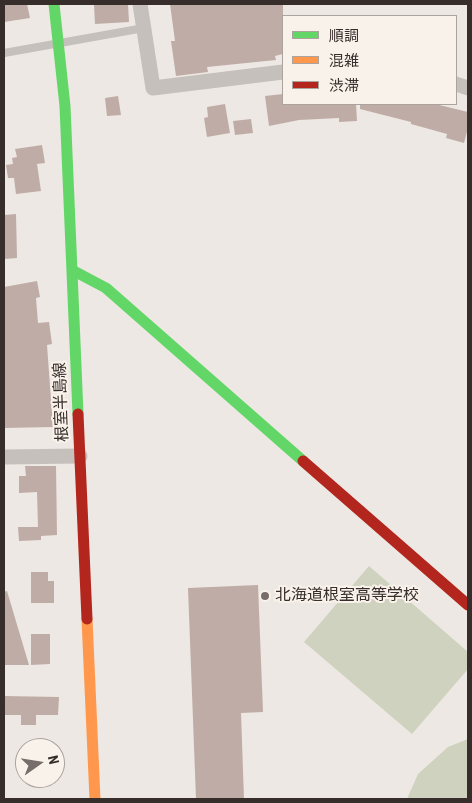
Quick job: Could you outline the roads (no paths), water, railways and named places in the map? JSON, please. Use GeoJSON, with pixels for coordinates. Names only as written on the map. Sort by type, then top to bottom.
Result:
{"type":"FeatureCollection","features":[{"type":"Feature","properties":{"kind":"main road","name":"根室半島線"},"geometry":{"type":"LineString","coordinates":[[54,4],[65,106],[95,799]]}},
{"type":"Feature","properties":{"kind":"main road"},"geometry":{"type":"LineString","coordinates":[[72,270],[106,288],[468,605]]}},
{"type":"Feature","properties":{"kind":"street"},"geometry":{"type":"LineString","coordinates":[[140,4],[153,88],[282,72]]}},
{"type":"Feature","properties":{"kind":"street"},"geometry":{"type":"LineString","coordinates":[[4,457],[80,456]]}},
{"type":"Feature","properties":{"kind":"lane"},"geometry":{"type":"LineString","coordinates":[[4,53],[59,41],[144,28]]}},
{"type":"Feature","properties":{"kind":"place","name":"北海道根室高等学校"},"geometry":{"type":"Point","coordinates":[265,596]}}]}
